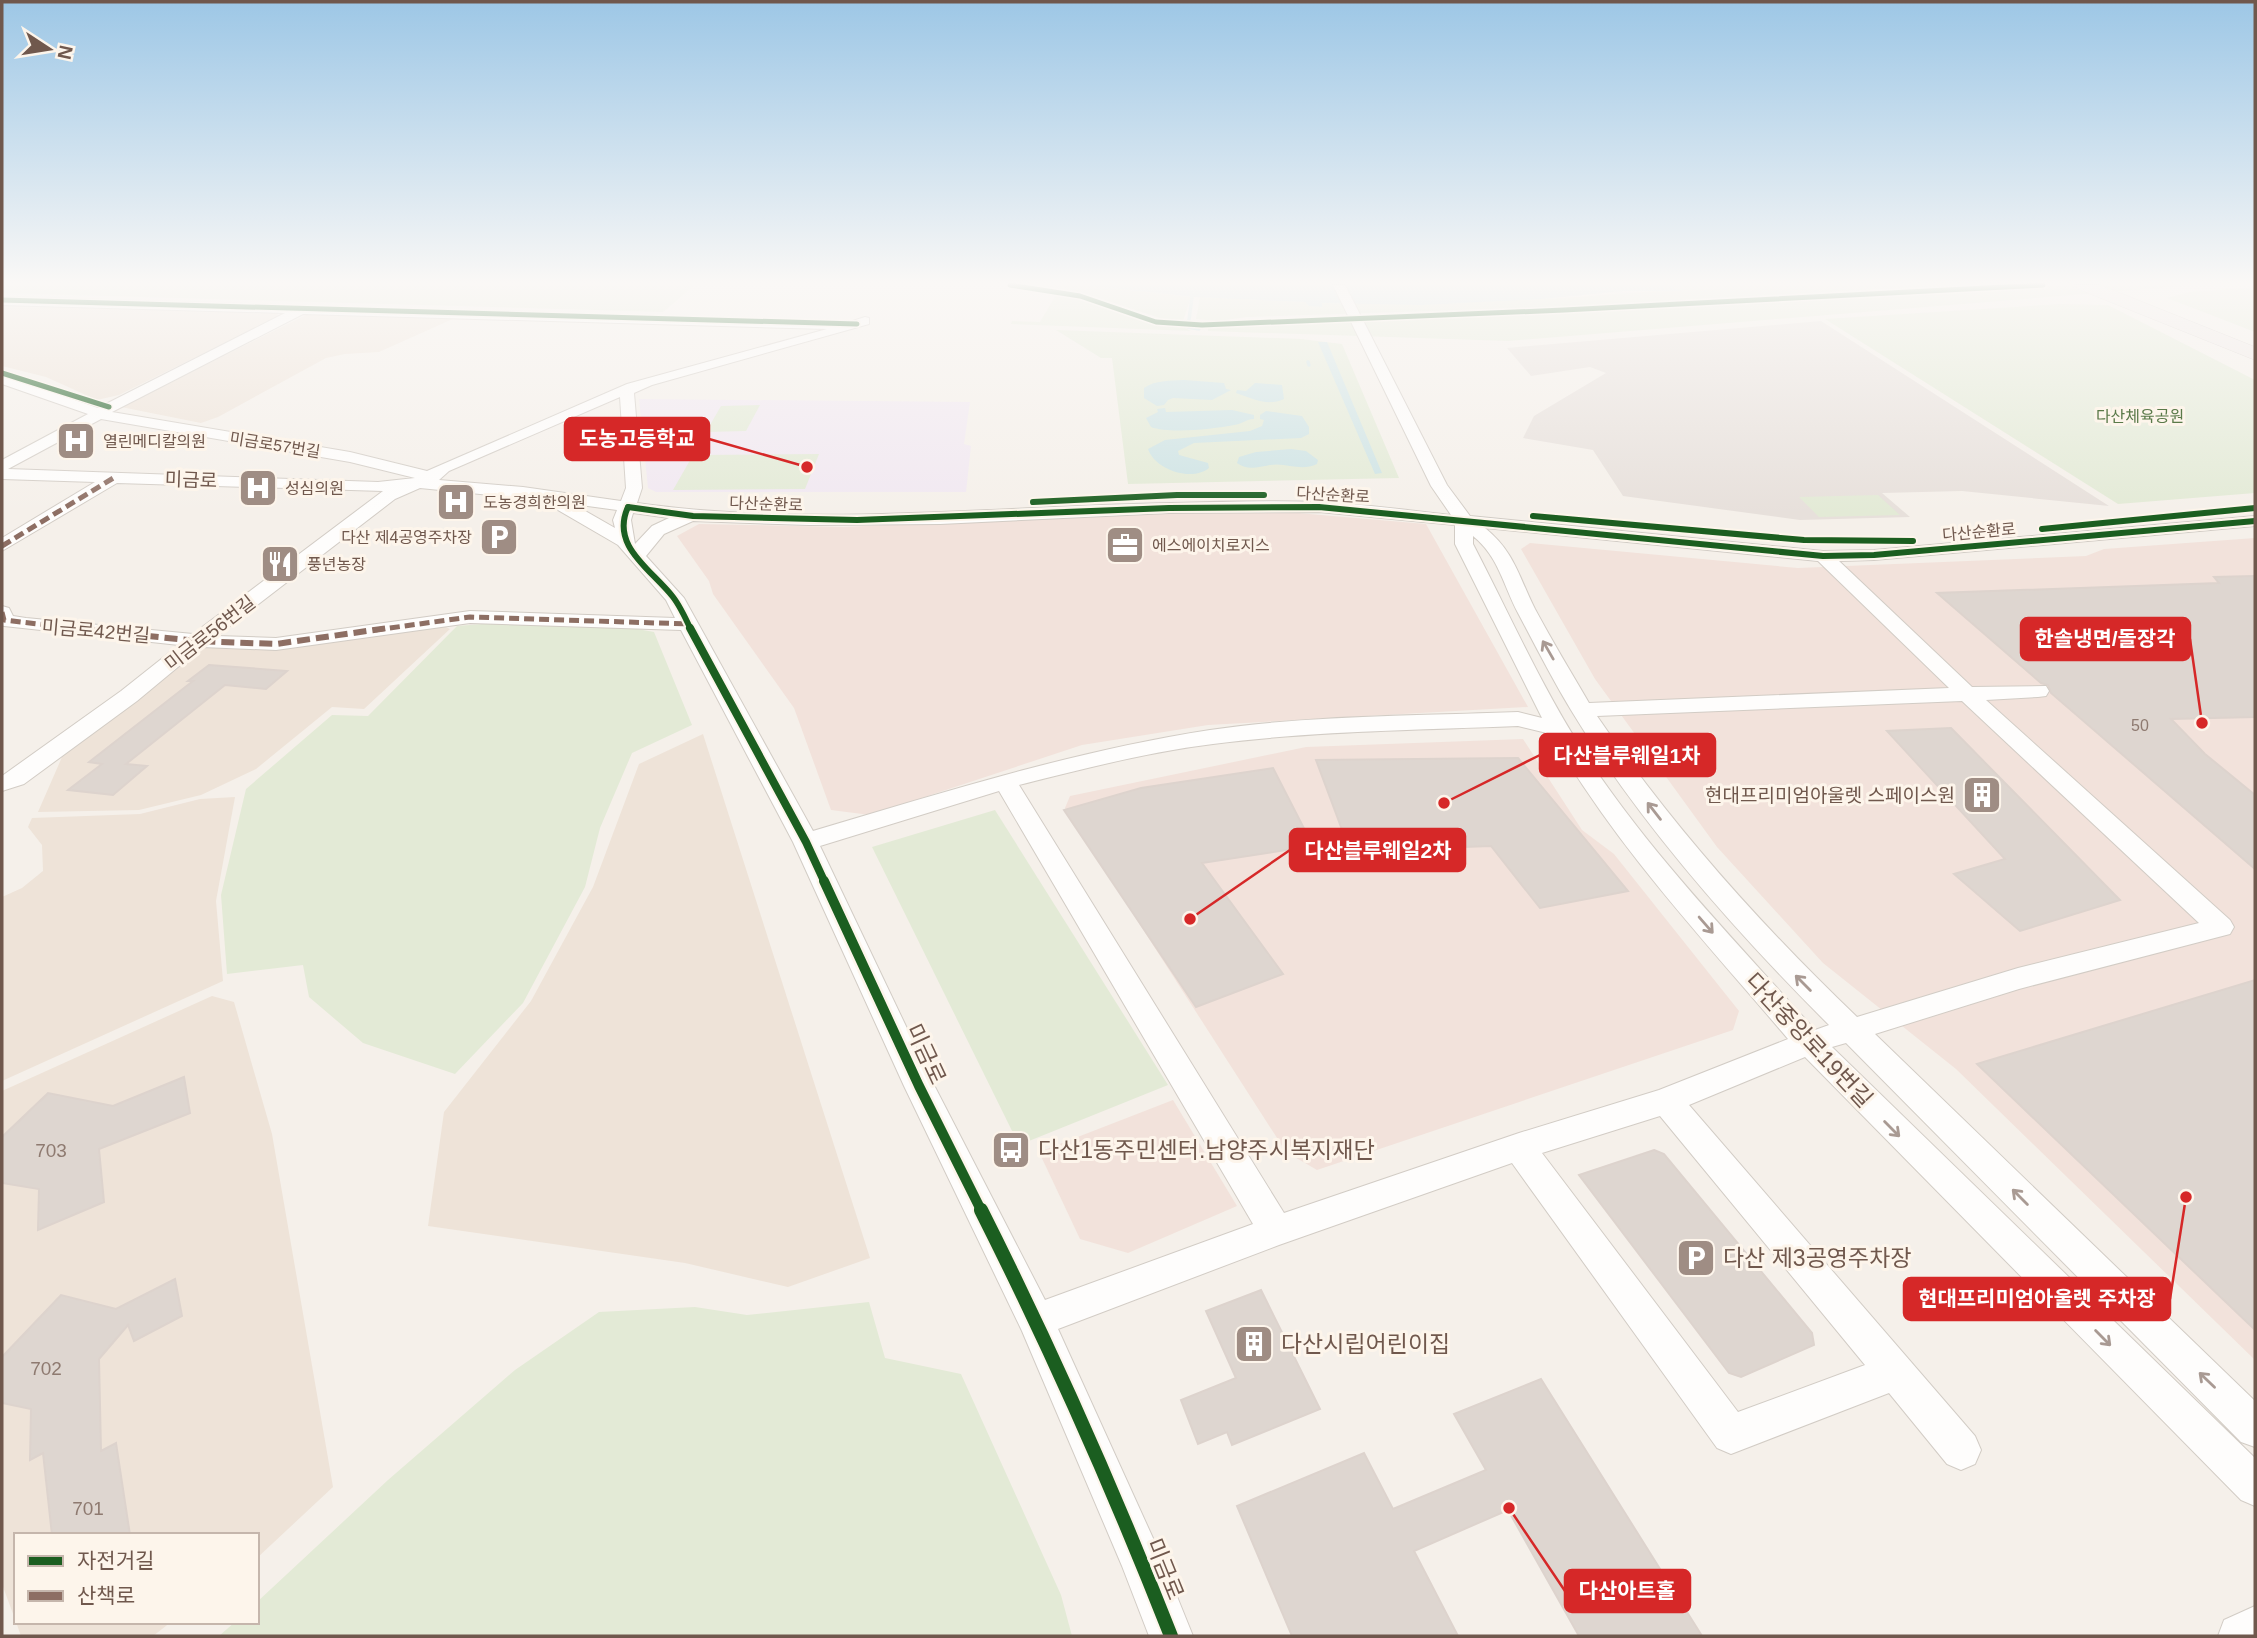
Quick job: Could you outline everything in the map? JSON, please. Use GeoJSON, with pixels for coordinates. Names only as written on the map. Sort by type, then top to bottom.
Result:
{"type":"FeatureCollection","features":[{"type":"Feature","properties":{"kind":"street"},"geometry":{"type":"LineString","coordinates":[[2,466],[200,361]]}},
{"type":"Feature","properties":{"kind":"street","name":"미금로56번길"},"geometry":{"type":"LineString","coordinates":[[2,784],[16,779],[117,705],[389,495],[421,477],[632,387],[714,361]]}},
{"type":"Feature","properties":{"kind":"street","name":"다산중앙로19번길"},"geometry":{"type":"LineString","coordinates":[[1375,361],[1433,474],[1460,515],[1495,545],[1526,610],[1582,710],[1618,764],[1710,881],[1755,933],[2255,1428]]}},
{"type":"Feature","properties":{"kind":"street","name":"미금로57번길"},"geometry":{"type":"LineString","coordinates":[[2,379],[99,413],[158,427],[350,457],[421,477]]}},
{"type":"Feature","properties":{"kind":"street"},"geometry":{"type":"LineString","coordinates":[[632,387],[627,391],[634,488],[622,520],[631,549],[646,537],[692,516]]}},
{"type":"Feature","properties":{"kind":"street","name":"미금로"},"geometry":{"type":"LineString","coordinates":[[2,474],[378,487],[421,477],[628,507]]}},
{"type":"Feature","properties":{"kind":"street"},"geometry":{"type":"LineString","coordinates":[[2,546],[115,477]]}},
{"type":"Feature","properties":{"kind":"street","name":"미금로"},"geometry":{"type":"LineString","coordinates":[[532,493],[568,507],[631,549],[674,598],[689,624],[806,842],[919,1086],[1036,1320],[1142,1562],[1171,1636]]}},
{"type":"Feature","properties":{"kind":"street","name":"다산순환로"},"geometry":{"type":"LineString","coordinates":[[628,507],[830,512],[1132,496],[1229,494],[1314,497],[1822,556],[1901,553],[2255,521]]}},
{"type":"Feature","properties":{"kind":"street","name":"다산순환로"},"geometry":{"type":"LineString","coordinates":[[628,507],[692,516],[898,519],[1292,506],[1859,542],[1942,539],[2255,508]]}},
{"type":"Feature","properties":{"kind":"street","name":"다산중앙로19번길"},"geometry":{"type":"LineString","coordinates":[[1460,515],[1464,544],[1553,718],[1614,812],[1661,873],[1809,1043],[2255,1486]]}},
{"type":"Feature","properties":{"kind":"street"},"geometry":{"type":"LineString","coordinates":[[1036,1320],[1276,1231],[1519,1147],[1666,1101],[1809,1043],[2018,979],[2220,928],[1966,694],[1822,556]]}},
{"type":"Feature","properties":{"kind":"street","name":"미금로42번길"},"geometry":{"type":"LineString","coordinates":[[2,612],[4,620],[26,624],[197,641]]}},
{"type":"Feature","properties":{"kind":"street"},"geometry":{"type":"LineString","coordinates":[[197,641],[276,644],[470,617],[689,624]]}},
{"type":"Feature","properties":{"kind":"street"},"geometry":{"type":"LineString","coordinates":[[1582,710],[2038,691]]}},
{"type":"Feature","properties":{"kind":"street"},"geometry":{"type":"LineString","coordinates":[[806,842],[1005,781],[1099,758],[1211,737],[1321,727],[1553,718]]}},
{"type":"Feature","properties":{"kind":"street"},"geometry":{"type":"LineString","coordinates":[[1005,781],[1276,1231]]}},
{"type":"Feature","properties":{"kind":"street"},"geometry":{"type":"LineString","coordinates":[[1666,1101],[1893,1373],[1961,1450]]}},
{"type":"Feature","properties":{"kind":"street"},"geometry":{"type":"LineString","coordinates":[[1519,1147],[1731,1434],[1893,1373]]}},
{"type":"Feature","properties":{"kind":"street"},"geometry":{"type":"LineString","coordinates":[[2241,1636],[2255,1628]]}},
{"type":"Feature","properties":{"kind":"shaded area"},"geometry":{"type":"Polygon","coordinates":[[[2,361],[187,361],[119,395],[97,400],[46,377],[2,366],[2,361]]]}},
{"type":"Feature","properties":{"kind":"shaded area"},"geometry":{"type":"Polygon","coordinates":[[[213,361],[320,361],[218,417],[201,423],[121,407],[213,361]]]}},
{"type":"Feature","properties":{"kind":"shaded area"},"geometry":{"type":"Polygon","coordinates":[[[1326,361],[1335,361],[1382,473],[1375,474],[1326,361]]]}},
{"type":"Feature","properties":{"kind":"shaded area"},"geometry":{"type":"Polygon","coordinates":[[[1519,361],[1884,361],[2109,506],[1962,491],[1882,493],[1910,517],[1800,520],[1623,496],[1593,450],[1523,438],[1534,416],[1606,373],[1590,367],[1531,376],[1519,361]]]}},
{"type":"Feature","properties":{"kind":"shaded area"},"geometry":{"type":"Polygon","coordinates":[[[1184,380],[1224,383],[1226,389],[1231,390],[1212,400],[1173,398],[1164,405],[1157,406],[1144,398],[1144,388],[1148,385],[1184,380]]]}},
{"type":"Feature","properties":{"kind":"shaded area"},"geometry":{"type":"Polygon","coordinates":[[[1255,383],[1282,385],[1284,399],[1266,402],[1236,393],[1237,390],[1246,391],[1255,383]]]}},
{"type":"Feature","properties":{"kind":"shaded area"},"geometry":{"type":"Polygon","coordinates":[[[639,399],[970,402],[964,444],[971,446],[966,492],[656,492],[648,488],[639,399]]]}},
{"type":"Feature","properties":{"kind":"shaded area"},"geometry":{"type":"Polygon","coordinates":[[[1165,408],[1166,412],[1232,410],[1254,415],[1254,419],[1204,429],[1169,430],[1151,427],[1146,418],[1158,412],[1157,409],[1165,408]]]}},
{"type":"Feature","properties":{"kind":"shaded area"},"geometry":{"type":"Polygon","coordinates":[[[1266,411],[1302,416],[1309,427],[1309,434],[1301,438],[1194,443],[1178,451],[1179,455],[1208,463],[1209,468],[1193,474],[1166,468],[1158,463],[1148,449],[1165,440],[1250,431],[1262,426],[1264,420],[1260,419],[1260,415],[1266,411]]]}},
{"type":"Feature","properties":{"kind":"shaded area"},"geometry":{"type":"Polygon","coordinates":[[[1291,449],[1306,451],[1318,460],[1317,464],[1305,467],[1276,464],[1253,468],[1237,463],[1239,457],[1256,452],[1291,449]]]}},
{"type":"Feature","properties":{"kind":"shaded area"},"geometry":{"type":"Polygon","coordinates":[[[1180,512],[1298,513],[1426,524],[1528,707],[1208,725],[1082,745],[870,815],[831,810],[794,708],[713,594],[709,581],[677,536],[699,524],[843,527],[1180,512]]]}},
{"type":"Feature","properties":{"kind":"shaded area","name":"현대프리미엄아울렛 스페이스원"},"geometry":{"type":"Polygon","coordinates":[[[2255,538],[2255,1360],[1956,1069],[1823,963],[1717,847],[1595,679],[1521,549],[1530,543],[1798,568],[2086,556],[2104,549],[2255,538]]]}},
{"type":"Feature","properties":{"kind":"shaded area"},"geometry":{"type":"Polygon","coordinates":[[[444,626],[450,629],[364,709],[332,707],[256,769],[201,795],[139,810],[38,812],[62,757],[204,647],[444,626]]]}},
{"type":"Feature","properties":{"kind":"shaded area"},"geometry":{"type":"Polygon","coordinates":[[[703,734],[870,1258],[788,1287],[685,1263],[428,1226],[444,1112],[531,1001],[593,887],[639,764],[703,734]]]}},
{"type":"Feature","properties":{"kind":"shaded area"},"geometry":{"type":"Polygon","coordinates":[[[1523,739],[1582,830],[1614,854],[1739,1011],[1733,1030],[1317,1170],[1286,1152],[1065,808],[1070,796],[1306,747],[1523,739]]]}},
{"type":"Feature","properties":{"kind":"shaded area"},"geometry":{"type":"Polygon","coordinates":[[[235,797],[216,901],[223,981],[2,1081],[2,897],[22,888],[43,871],[42,845],[28,827],[32,818],[140,814],[200,799],[235,797]]]}},
{"type":"Feature","properties":{"kind":"shaded area"},"geometry":{"type":"Polygon","coordinates":[[[212,996],[234,1002],[272,1134],[333,1487],[259,1556],[259,1533],[14,1533],[14,1617],[2,1584],[2,1091],[212,996]]]}},
{"type":"Feature","properties":{"kind":"shaded area"},"geometry":{"type":"Polygon","coordinates":[[[1173,1100],[1237,1206],[1128,1253],[1080,1239],[1039,1152],[1173,1100]]]}},
{"type":"Feature","properties":{"kind":"shaded area"},"geometry":{"type":"Polygon","coordinates":[[[17,1624],[168,1624],[153,1636],[21,1636],[17,1624]]]}},
{"type":"Feature","properties":{"kind":"green space"},"geometry":{"type":"Polygon","coordinates":[[[1112,361],[1349,361],[1399,478],[1128,484],[1112,361]]]}},
{"type":"Feature","properties":{"kind":"green space","name":"다산체육공원"},"geometry":{"type":"Polygon","coordinates":[[[1892,361],[2219,361],[2255,380],[2255,493],[2118,504],[1892,361]]]}},
{"type":"Feature","properties":{"kind":"green space"},"geometry":{"type":"Polygon","coordinates":[[[760,405],[746,431],[706,432],[721,406],[760,405]]]}},
{"type":"Feature","properties":{"kind":"green space"},"geometry":{"type":"Polygon","coordinates":[[[819,454],[805,489],[673,490],[693,455],[819,454]]]}},
{"type":"Feature","properties":{"kind":"green space"},"geometry":{"type":"Polygon","coordinates":[[[1878,495],[1900,515],[1819,517],[1799,497],[1878,495]]]}},
{"type":"Feature","properties":{"kind":"green space"},"geometry":{"type":"Polygon","coordinates":[[[506,622],[626,627],[654,632],[692,725],[632,753],[600,828],[585,887],[523,1003],[455,1074],[363,1043],[309,997],[303,965],[227,974],[221,895],[246,789],[332,715],[368,716],[457,626],[506,622]]]}},
{"type":"Feature","properties":{"kind":"green space"},"geometry":{"type":"Polygon","coordinates":[[[995,810],[1168,1085],[1019,1145],[872,847],[995,810]]]}},
{"type":"Feature","properties":{"kind":"green space"},"geometry":{"type":"Polygon","coordinates":[[[869,1302],[885,1358],[961,1374],[1061,1595],[1072,1636],[219,1636],[233,1624],[259,1624],[259,1600],[388,1480],[515,1370],[599,1312],[695,1307],[747,1315],[869,1302]]]}},
{"type":"Feature","properties":{"kind":"building"},"geometry":{"type":"Polygon","coordinates":[[[2255,576],[2255,717],[2171,719],[2205,754],[2255,795],[2255,869],[2051,693],[2048,685],[2041,683],[1937,593],[2219,583],[2214,577],[2255,576]]]}},
{"type":"Feature","properties":{"kind":"building"},"geometry":{"type":"Polygon","coordinates":[[[209,665],[287,671],[266,689],[225,685],[126,764],[147,766],[113,795],[68,790],[102,764],[89,762],[193,681],[188,681],[209,665]]]}},
{"type":"Feature","properties":{"kind":"building","name":"현대프리미엄아울렛 스페이스원"},"geometry":{"type":"Polygon","coordinates":[[[1951,728],[2120,900],[2020,931],[1954,874],[2005,859],[1887,731],[1951,728]]]}},
{"type":"Feature","properties":{"kind":"building"},"geometry":{"type":"Polygon","coordinates":[[[1518,758],[1628,891],[1540,908],[1491,846],[1350,851],[1316,760],[1518,758]]]}},
{"type":"Feature","properties":{"kind":"building"},"geometry":{"type":"Polygon","coordinates":[[[1273,768],[1313,846],[1202,863],[1283,974],[1196,1007],[1064,810],[1141,788],[1273,768]]]}},
{"type":"Feature","properties":{"kind":"building"},"geometry":{"type":"Polygon","coordinates":[[[2255,980],[2255,1330],[1977,1064],[2255,980]]]}},
{"type":"Feature","properties":{"kind":"building"},"geometry":{"type":"Polygon","coordinates":[[[184,1077],[190,1113],[99,1149],[104,1202],[38,1230],[39,1189],[2,1183],[2,1137],[48,1093],[113,1106],[184,1077]]]}},
{"type":"Feature","properties":{"kind":"building","name":"다산 제3공영주차장"},"geometry":{"type":"Polygon","coordinates":[[[1654,1150],[1664,1154],[1812,1333],[1814,1345],[1741,1377],[1729,1373],[1579,1175],[1654,1150]]]}},
{"type":"Feature","properties":{"kind":"building"},"geometry":{"type":"Polygon","coordinates":[[[175,1279],[182,1316],[134,1341],[128,1325],[99,1359],[101,1451],[116,1443],[130,1533],[52,1533],[43,1453],[30,1460],[31,1409],[2,1403],[2,1357],[61,1295],[116,1309],[175,1279]]]}},
{"type":"Feature","properties":{"kind":"building","name":"다산시립어린이집"},"geometry":{"type":"Polygon","coordinates":[[[1261,1290],[1320,1409],[1232,1445],[1227,1432],[1198,1444],[1181,1400],[1236,1378],[1206,1311],[1261,1290]]]}},
{"type":"Feature","properties":{"kind":"building"},"geometry":{"type":"Polygon","coordinates":[[[1541,1379],[1702,1636],[1579,1636],[1508,1510],[1414,1551],[1458,1636],[1292,1636],[1237,1506],[1364,1453],[1393,1509],[1486,1470],[1454,1414],[1541,1379]]]}},
{"type":"Feature","properties":{"kind":"marked path"},"geometry":{"type":"LineString","coordinates":[[2,546],[115,477]]}},
{"type":"Feature","properties":{"kind":"marked path"},"geometry":{"type":"LineString","coordinates":[[2,612],[4,620],[26,624],[197,641],[276,644],[470,617],[689,624]]}},
{"type":"Feature","properties":{"kind":"cycle path"},"geometry":{"type":"LineString","coordinates":[[2,373],[109,407]]}},
{"type":"Feature","properties":{"kind":"cycle path"},"geometry":{"type":"LineString","coordinates":[[1033,502],[1177,495],[1264,495]]}},
{"type":"Feature","properties":{"kind":"cycle path"},"geometry":{"type":"LineString","coordinates":[[628,507],[693,516],[857,520],[1169,508],[1319,507],[1823,556],[1874,555],[2255,521]]}},
{"type":"Feature","properties":{"kind":"cycle path"},"geometry":{"type":"LineString","coordinates":[[628,507],[622,520],[627,547],[674,598],[806,842],[919,1086],[1036,1320],[1142,1562],[1171,1636]]}},
{"type":"Feature","properties":{"kind":"cycle path"},"geometry":{"type":"LineString","coordinates":[[2042,529],[2255,508]]}},
{"type":"Feature","properties":{"kind":"cycle path"},"geometry":{"type":"LineString","coordinates":[[1533,516],[1804,540],[1913,541]]}},
{"type":"Feature","properties":{"kind":"place","name":"열린메디칼의원"},"geometry":{"type":"Point","coordinates":[76,441]}},
{"type":"Feature","properties":{"kind":"place","name":"도농고등학교"},"geometry":{"type":"Point","coordinates":[807,467]}},
{"type":"Feature","properties":{"kind":"place","name":"성심의원"},"geometry":{"type":"Point","coordinates":[258,488]}},
{"type":"Feature","properties":{"kind":"place","name":"도농경희한의원"},"geometry":{"type":"Point","coordinates":[456,502]}},
{"type":"Feature","properties":{"kind":"place","name":"다산 제4공영주차장"},"geometry":{"type":"Point","coordinates":[499,537]}},
{"type":"Feature","properties":{"kind":"place","name":"에스에이치로지스"},"geometry":{"type":"Point","coordinates":[1125,545]}},
{"type":"Feature","properties":{"kind":"place","name":"풍년농장"},"geometry":{"type":"Point","coordinates":[280,564]}},
{"type":"Feature","properties":{"kind":"place","name":"한솔냉면/돌장각"},"geometry":{"type":"Point","coordinates":[2202,723]}},
{"type":"Feature","properties":{"kind":"place","name":"현대프리미엄아울렛 스페이스원"},"geometry":{"type":"Point","coordinates":[1982,795]}},
{"type":"Feature","properties":{"kind":"place","name":"다산블루웨일1차"},"geometry":{"type":"Point","coordinates":[1444,803]}},
{"type":"Feature","properties":{"kind":"place","name":"다산블루웨일2차"},"geometry":{"type":"Point","coordinates":[1190,919]}},
{"type":"Feature","properties":{"kind":"place","name":"다산1동주민센터.남양주시복지재단"},"geometry":{"type":"Point","coordinates":[1011,1150]}},
{"type":"Feature","properties":{"kind":"place","name":"현대프리미엄아울렛 주차장"},"geometry":{"type":"Point","coordinates":[2186,1197]}},
{"type":"Feature","properties":{"kind":"place","name":"다산 제3공영주차장"},"geometry":{"type":"Point","coordinates":[1696,1258]}},
{"type":"Feature","properties":{"kind":"place","name":"다산시립어린이집"},"geometry":{"type":"Point","coordinates":[1254,1344]}},
{"type":"Feature","properties":{"kind":"place","name":"다산아트홀"},"geometry":{"type":"Point","coordinates":[1509,1508]}}]}
